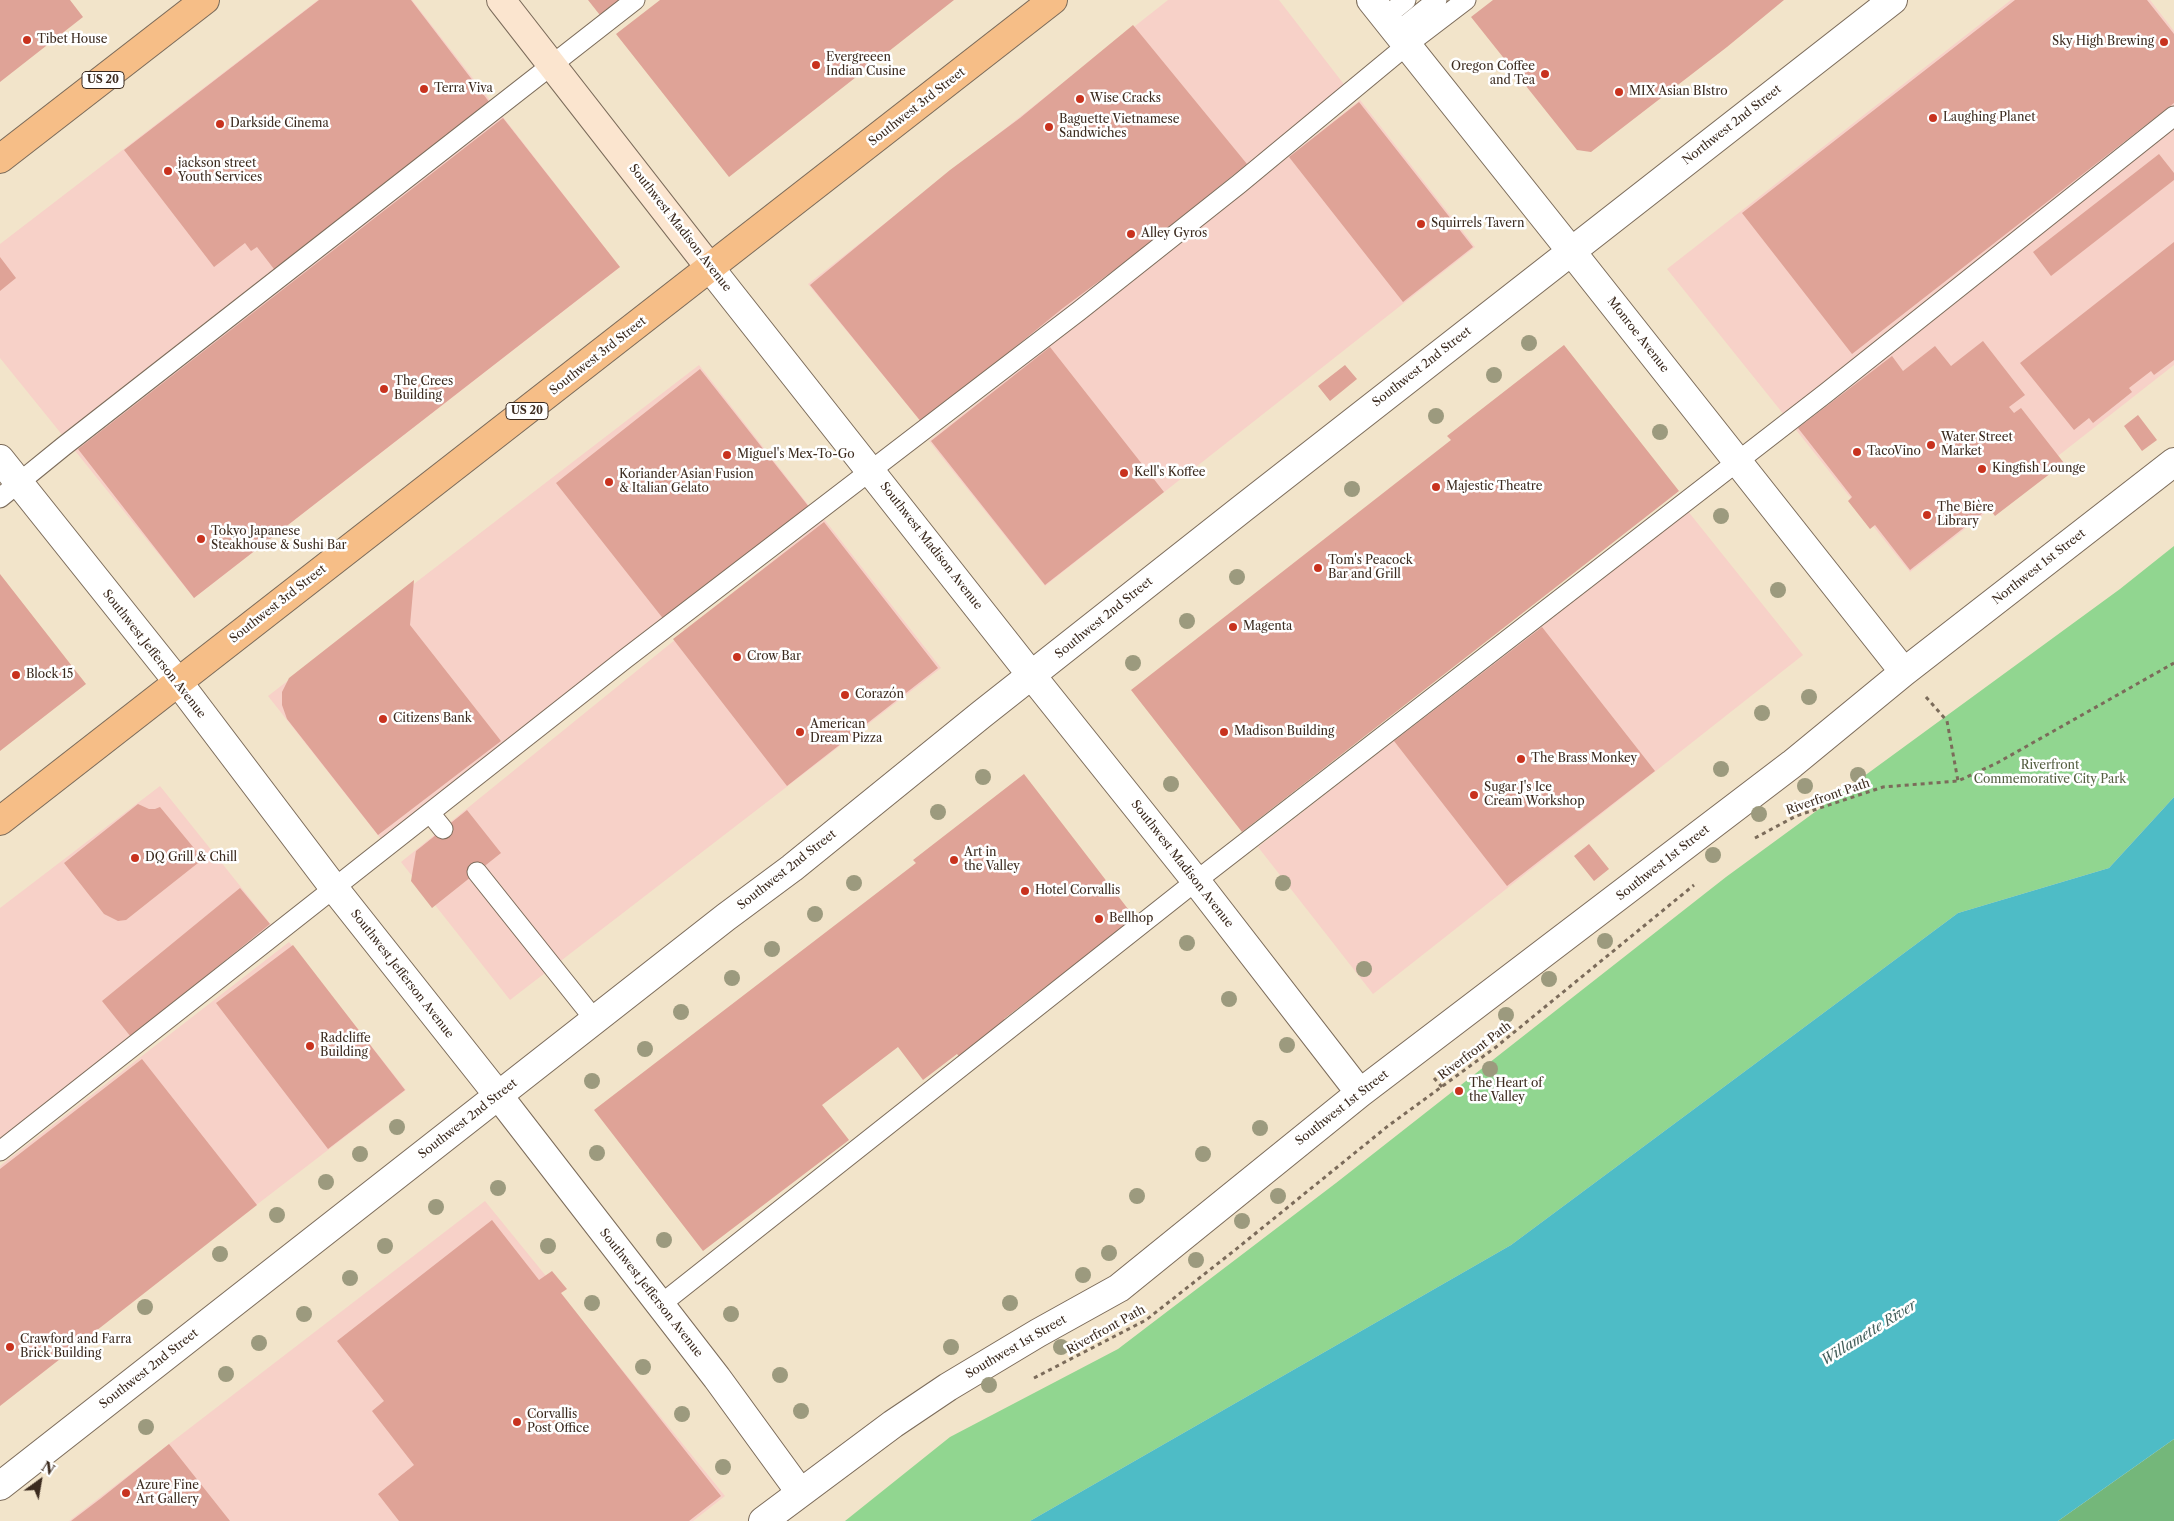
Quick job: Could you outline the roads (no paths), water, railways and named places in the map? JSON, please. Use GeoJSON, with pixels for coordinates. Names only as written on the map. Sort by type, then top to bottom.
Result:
{"type":"FeatureCollection","features":[{"type":"Feature","properties":{"kind":"highway","name":"US 20"},"geometry":{"type":"LineString","coordinates":[[0,160],[205,0]]}},
{"type":"Feature","properties":{"kind":"highway","name":"Southwest 3rd Street"},"geometry":{"type":"LineString","coordinates":[[0,821],[1053,0]]}},
{"type":"Feature","properties":{"kind":"main road","name":"Southwest Madison Avenue"},"geometry":{"type":"LineString","coordinates":[[501,0],[710,268]]}},
{"type":"Feature","properties":{"kind":"street","name":"Northwest 2nd Street"},"geometry":{"type":"LineString","coordinates":[[1571,250],[1892,0]]}},
{"type":"Feature","properties":{"kind":"street","name":"Monroe Avenue"},"geometry":{"type":"LineString","coordinates":[[1390,24],[1904,672]]}},
{"type":"Feature","properties":{"kind":"street","name":"Southwest 2nd Street"},"geometry":{"type":"LineString","coordinates":[[0,1486],[726,917],[792,868],[1571,250]]}},
{"type":"Feature","properties":{"kind":"street","name":"Southwest Madison Avenue"},"geometry":{"type":"LineString","coordinates":[[710,268],[871,469],[1360,1092]]}},
{"type":"Feature","properties":{"kind":"street","name":"Southwest Jefferson Avenue"},"geometry":{"type":"LineString","coordinates":[[0,459],[9,491],[178,682],[334,888],[498,1095],[717,1378],[800,1492]]}},
{"type":"Feature","properties":{"kind":"street","name":"Northwest 1st Street"},"geometry":{"type":"LineString","coordinates":[[1904,672],[2174,462]]}},
{"type":"Feature","properties":{"kind":"street","name":"Southwest 1st Street"},"geometry":{"type":"LineString","coordinates":[[763,1521],[892,1424],[948,1387],[1038,1332],[1119,1288],[1360,1092],[1777,776],[1904,672]]}},
{"type":"Feature","properties":{"kind":"lane"},"geometry":{"type":"LineString","coordinates":[[9,491],[635,0]]}},
{"type":"Feature","properties":{"kind":"lane"},"geometry":{"type":"LineString","coordinates":[[0,1151],[617,665],[1146,259],[1390,24],[1406,0]]}},
{"type":"Feature","properties":{"kind":"lane"},"geometry":{"type":"LineString","coordinates":[[1390,24],[1437,0]]}},
{"type":"Feature","properties":{"kind":"lane"},"geometry":{"type":"LineString","coordinates":[[1390,24],[1466,0]]}},
{"type":"Feature","properties":{"kind":"lane"},"geometry":{"type":"LineString","coordinates":[[660,1305],[1196,881],[1737,460],[1826,393],[2174,116]]}},
{"type":"Feature","properties":{"kind":"lane"},"geometry":{"type":"LineString","coordinates":[[430,813],[443,829]]}},
{"type":"Feature","properties":{"kind":"lane"},"geometry":{"type":"LineString","coordinates":[[478,872],[595,1020]]}},
{"type":"Feature","properties":{"kind":"water","name":"Willamette River"},"geometry":{"type":"Polygon","coordinates":[[[2174,797],[2174,1439],[2058,1521],[1030,1521],[1511,1245],[1958,913],[2109,868],[2174,797]]]}},
{"type":"Feature","properties":{"kind":"place","name":"Tibet House"},"geometry":{"type":"Point","coordinates":[27,40]}},
{"type":"Feature","properties":{"kind":"place","name":"Sky High Brewing"},"geometry":{"type":"Point","coordinates":[2164,42]}},
{"type":"Feature","properties":{"kind":"place","name":"Evergreeen Indian Cusine"},"geometry":{"type":"Point","coordinates":[816,65]}},
{"type":"Feature","properties":{"kind":"place","name":"Oregon Coffee and Tea"},"geometry":{"type":"Point","coordinates":[1545,74]}},
{"type":"Feature","properties":{"kind":"place","name":"Terra Viva"},"geometry":{"type":"Point","coordinates":[424,89]}},
{"type":"Feature","properties":{"kind":"place","name":"MIX Asian BIstro"},"geometry":{"type":"Point","coordinates":[1619,92]}},
{"type":"Feature","properties":{"kind":"place","name":"Wise Cracks"},"geometry":{"type":"Point","coordinates":[1080,99]}},
{"type":"Feature","properties":{"kind":"place","name":"Laughing Planet"},"geometry":{"type":"Point","coordinates":[1933,118]}},
{"type":"Feature","properties":{"kind":"place","name":"Darkside Cinema"},"geometry":{"type":"Point","coordinates":[220,124]}},
{"type":"Feature","properties":{"kind":"place","name":"Baguette Vietnamese Sandwiches"},"geometry":{"type":"Point","coordinates":[1049,127]}},
{"type":"Feature","properties":{"kind":"place","name":"jackson street Youth Services"},"geometry":{"type":"Point","coordinates":[168,171]}},
{"type":"Feature","properties":{"kind":"place","name":"Squirrels Tavern"},"geometry":{"type":"Point","coordinates":[1421,224]}},
{"type":"Feature","properties":{"kind":"place","name":"Alley Gyros"},"geometry":{"type":"Point","coordinates":[1131,234]}},
{"type":"Feature","properties":{"kind":"place","name":"The Crees Building"},"geometry":{"type":"Point","coordinates":[384,389]}},
{"type":"Feature","properties":{"kind":"place","name":"Water Street Market"},"geometry":{"type":"Point","coordinates":[1931,445]}},
{"type":"Feature","properties":{"kind":"place","name":"TacoVino"},"geometry":{"type":"Point","coordinates":[1857,452]}},
{"type":"Feature","properties":{"kind":"place","name":"Miguel's Mex-To-Go"},"geometry":{"type":"Point","coordinates":[727,455]}},
{"type":"Feature","properties":{"kind":"place","name":"Kingfish Lounge"},"geometry":{"type":"Point","coordinates":[1982,469]}},
{"type":"Feature","properties":{"kind":"place","name":"Kell's Koffee"},"geometry":{"type":"Point","coordinates":[1124,473]}},
{"type":"Feature","properties":{"kind":"place","name":"Koriander Asian Fusion & Italian Gelato"},"geometry":{"type":"Point","coordinates":[609,482]}},
{"type":"Feature","properties":{"kind":"place","name":"Majestic Theatre"},"geometry":{"type":"Point","coordinates":[1436,487]}},
{"type":"Feature","properties":{"kind":"place","name":"The Bière Library"},"geometry":{"type":"Point","coordinates":[1927,515]}},
{"type":"Feature","properties":{"kind":"place","name":"Tokyo Japanese Steakhouse & Sushi Bar"},"geometry":{"type":"Point","coordinates":[201,539]}},
{"type":"Feature","properties":{"kind":"place","name":"Tom's Peacock Bar and Grill"},"geometry":{"type":"Point","coordinates":[1318,568]}},
{"type":"Feature","properties":{"kind":"place","name":"Magenta"},"geometry":{"type":"Point","coordinates":[1233,627]}},
{"type":"Feature","properties":{"kind":"place","name":"Crow Bar"},"geometry":{"type":"Point","coordinates":[737,657]}},
{"type":"Feature","properties":{"kind":"place","name":"Block 15"},"geometry":{"type":"Point","coordinates":[16,675]}},
{"type":"Feature","properties":{"kind":"place","name":"Corazón"},"geometry":{"type":"Point","coordinates":[845,695]}},
{"type":"Feature","properties":{"kind":"place","name":"Citizens Bank"},"geometry":{"type":"Point","coordinates":[383,719]}},
{"type":"Feature","properties":{"kind":"place","name":"American Dream Pizza"},"geometry":{"type":"Point","coordinates":[800,732]}},
{"type":"Feature","properties":{"kind":"place","name":"Madison Building"},"geometry":{"type":"Point","coordinates":[1224,732]}},
{"type":"Feature","properties":{"kind":"place","name":"The Brass Monkey"},"geometry":{"type":"Point","coordinates":[1521,759]}},
{"type":"Feature","properties":{"kind":"place","name":"Sugar J's Ice Cream Workshop"},"geometry":{"type":"Point","coordinates":[1474,795]}},
{"type":"Feature","properties":{"kind":"place","name":"DQ Grill & Chill"},"geometry":{"type":"Point","coordinates":[135,858]}},
{"type":"Feature","properties":{"kind":"place","name":"Art in the Valley"},"geometry":{"type":"Point","coordinates":[954,860]}},
{"type":"Feature","properties":{"kind":"place","name":"Hotel Corvallis"},"geometry":{"type":"Point","coordinates":[1025,891]}},
{"type":"Feature","properties":{"kind":"place","name":"Bellhop"},"geometry":{"type":"Point","coordinates":[1099,919]}},
{"type":"Feature","properties":{"kind":"place","name":"Radcliffe Building"},"geometry":{"type":"Point","coordinates":[310,1046]}},
{"type":"Feature","properties":{"kind":"place","name":"The Heart of the Valley"},"geometry":{"type":"Point","coordinates":[1459,1091]}},
{"type":"Feature","properties":{"kind":"place","name":"Crawford and Farra Brick Building"},"geometry":{"type":"Point","coordinates":[10,1347]}},
{"type":"Feature","properties":{"kind":"place","name":"Corvallis Post Office"},"geometry":{"type":"Point","coordinates":[517,1422]}},
{"type":"Feature","properties":{"kind":"place","name":"Azure Fine Art Gallery"},"geometry":{"type":"Point","coordinates":[126,1493]}},
{"type":"Feature","properties":{"kind":"park label","name":"Riverfront Commemorative City Park"},"geometry":{"type":"Point","coordinates":[2050,773]}}]}
